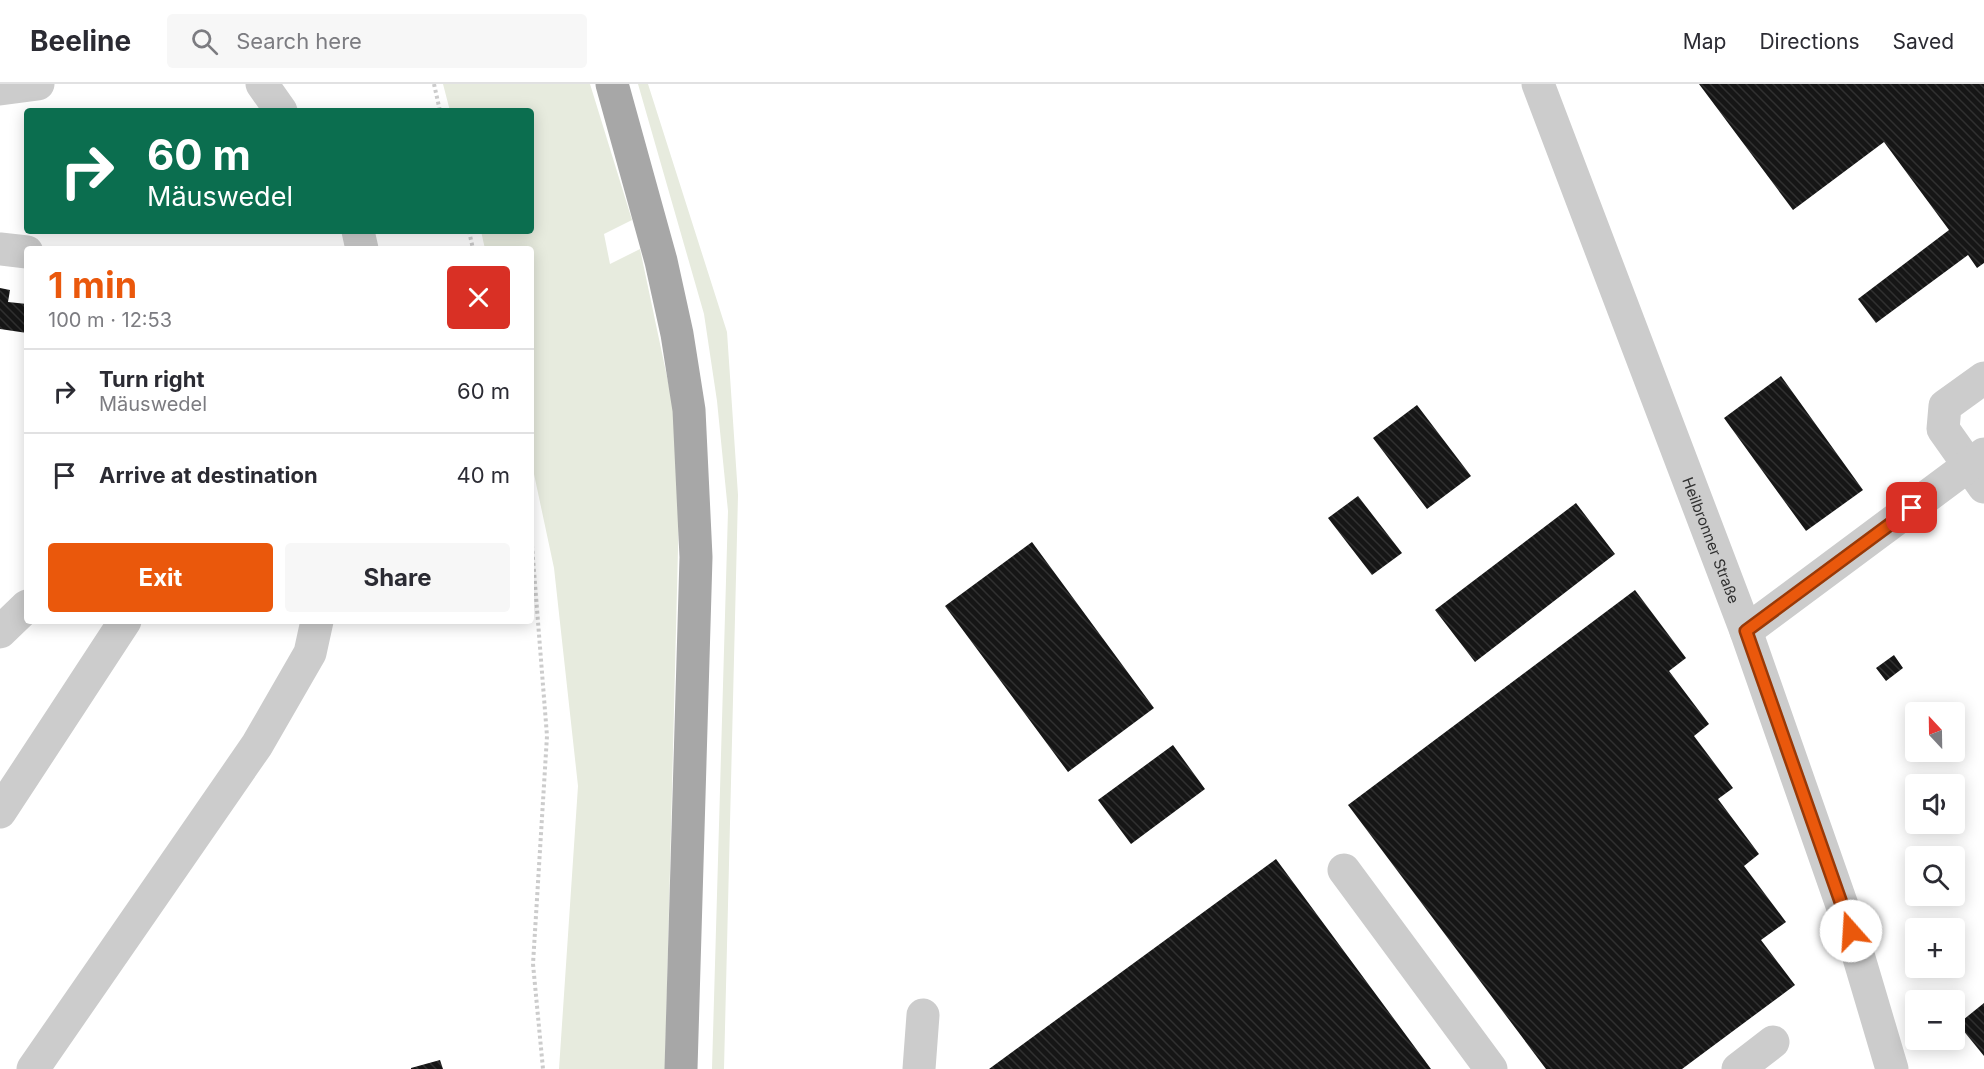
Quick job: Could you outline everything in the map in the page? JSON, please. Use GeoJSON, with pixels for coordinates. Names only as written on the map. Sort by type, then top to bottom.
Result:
{"type":"FeatureCollection","features":[{"type":"Feature","properties":{"kind":"main road"},"geometry":{"type":"LineString","coordinates":[[612,84],[661,261],[677,333],[689,410],[696,557],[681,1069]]}},
{"type":"Feature","properties":{"kind":"street"},"geometry":{"type":"LineString","coordinates":[[0,89],[38,84]]}},
{"type":"Feature","properties":{"kind":"street"},"geometry":{"type":"LineString","coordinates":[[262,84],[279,108]]}},
{"type":"Feature","properties":{"kind":"street","name":"Heilbronner Straße"},"geometry":{"type":"LineString","coordinates":[[1538,84],[1746,631],[1851,931],[1892,1069]]}},
{"type":"Feature","properties":{"kind":"street"},"geometry":{"type":"LineString","coordinates":[[0,249],[24,252]]}},
{"type":"Feature","properties":{"kind":"street"},"geometry":{"type":"LineString","coordinates":[[1746,631],[1979,469],[1943,429],[1945,406],[1984,378]]}},
{"type":"Feature","properties":{"kind":"street"},"geometry":{"type":"LineString","coordinates":[[0,632],[24,609]]}},
{"type":"Feature","properties":{"kind":"street"},"geometry":{"type":"LineString","coordinates":[[0,813],[123,624]]}},
{"type":"Feature","properties":{"kind":"street"},"geometry":{"type":"LineString","coordinates":[[33,1069],[257,745],[310,653],[316,624]]}},
{"type":"Feature","properties":{"kind":"street"},"geometry":{"type":"LineString","coordinates":[[1344,870],[1491,1069]]}},
{"type":"Feature","properties":{"kind":"street"},"geometry":{"type":"LineString","coordinates":[[919,1069],[923,1015]]}},
{"type":"Feature","properties":{"kind":"street"},"geometry":{"type":"LineString","coordinates":[[1738,1069],[1773,1042]]}},
{"type":"Feature","properties":{"kind":"path"},"geometry":{"type":"LineString","coordinates":[[434,84],[439,108]]}},
{"type":"Feature","properties":{"kind":"path"},"geometry":{"type":"LineString","coordinates":[[534,571],[547,736],[533,964],[543,1069]]}},
{"type":"Feature","properties":{"kind":"shaded area"},"geometry":{"type":"Polygon","coordinates":[[[443,84],[590,84],[632,220],[604,234],[610,264],[640,249],[674,410],[679,509],[665,1069],[559,1069],[578,786],[554,568],[534,474],[534,246],[484,246],[482,234],[534,234],[534,108],[449,108],[443,84]]]}},
{"type":"Feature","properties":{"kind":"shaded area"},"geometry":{"type":"Polygon","coordinates":[[[638,84],[648,84],[727,332],[738,495],[724,1069],[712,1069],[728,511],[717,401],[704,314],[638,84]]]}},
{"type":"Feature","properties":{"kind":"building"},"geometry":{"type":"Polygon","coordinates":[[[1699,84],[1984,84],[1984,263],[1977,268],[1968,255],[1876,323],[1858,299],[1949,230],[1884,142],[1793,210],[1699,84]]]}},
{"type":"Feature","properties":{"kind":"building"},"geometry":{"type":"Polygon","coordinates":[[[0,288],[10,290],[8,302],[24,304],[24,333],[0,329],[0,288]]]}},
{"type":"Feature","properties":{"kind":"building"},"geometry":{"type":"Polygon","coordinates":[[[1781,376],[1863,490],[1806,531],[1724,418],[1781,376]]]}},
{"type":"Feature","properties":{"kind":"building"},"geometry":{"type":"Polygon","coordinates":[[[1417,405],[1471,476],[1427,509],[1373,438],[1417,405]]]}},
{"type":"Feature","properties":{"kind":"building"},"geometry":{"type":"Polygon","coordinates":[[[1358,496],[1402,553],[1372,575],[1328,518],[1358,496]]]}},
{"type":"Feature","properties":{"kind":"building"},"geometry":{"type":"Polygon","coordinates":[[[1576,503],[1615,554],[1475,662],[1435,610],[1576,503]]]}},
{"type":"Feature","properties":{"kind":"building"},"geometry":{"type":"Polygon","coordinates":[[[1032,542],[1154,708],[1068,772],[945,606],[1032,542]]]}},
{"type":"Feature","properties":{"kind":"building"},"geometry":{"type":"Polygon","coordinates":[[[1635,590],[1686,658],[1669,671],[1709,724],[1694,736],[1733,788],[1718,799],[1759,854],[1744,866],[1786,922],[1761,940],[1795,985],[1682,1069],[1546,1069],[1348,805],[1635,590]]]}},
{"type":"Feature","properties":{"kind":"building"},"geometry":{"type":"Polygon","coordinates":[[[1894,655],[1903,668],[1886,681],[1876,668],[1894,655]]]}},
{"type":"Feature","properties":{"kind":"building"},"geometry":{"type":"Polygon","coordinates":[[[1173,745],[1205,789],[1131,844],[1098,800],[1173,745]]]}},
{"type":"Feature","properties":{"kind":"building"},"geometry":{"type":"Polygon","coordinates":[[[1276,859],[1431,1069],[989,1069],[1276,859]]]}},
{"type":"Feature","properties":{"kind":"building"},"geometry":{"type":"Polygon","coordinates":[[[1984,1003],[1984,1056],[1965,1033],[1965,1018],[1984,1003]]]}},
{"type":"Feature","properties":{"kind":"building"},"geometry":{"type":"Polygon","coordinates":[[[440,1060],[443,1069],[411,1069],[411,1068],[440,1060]]]}},
{"type":"Feature","properties":{"kind":"route"},"geometry":{"type":"LineString","coordinates":[[1851,931],[1746,631],[1912,508]]}}]}
